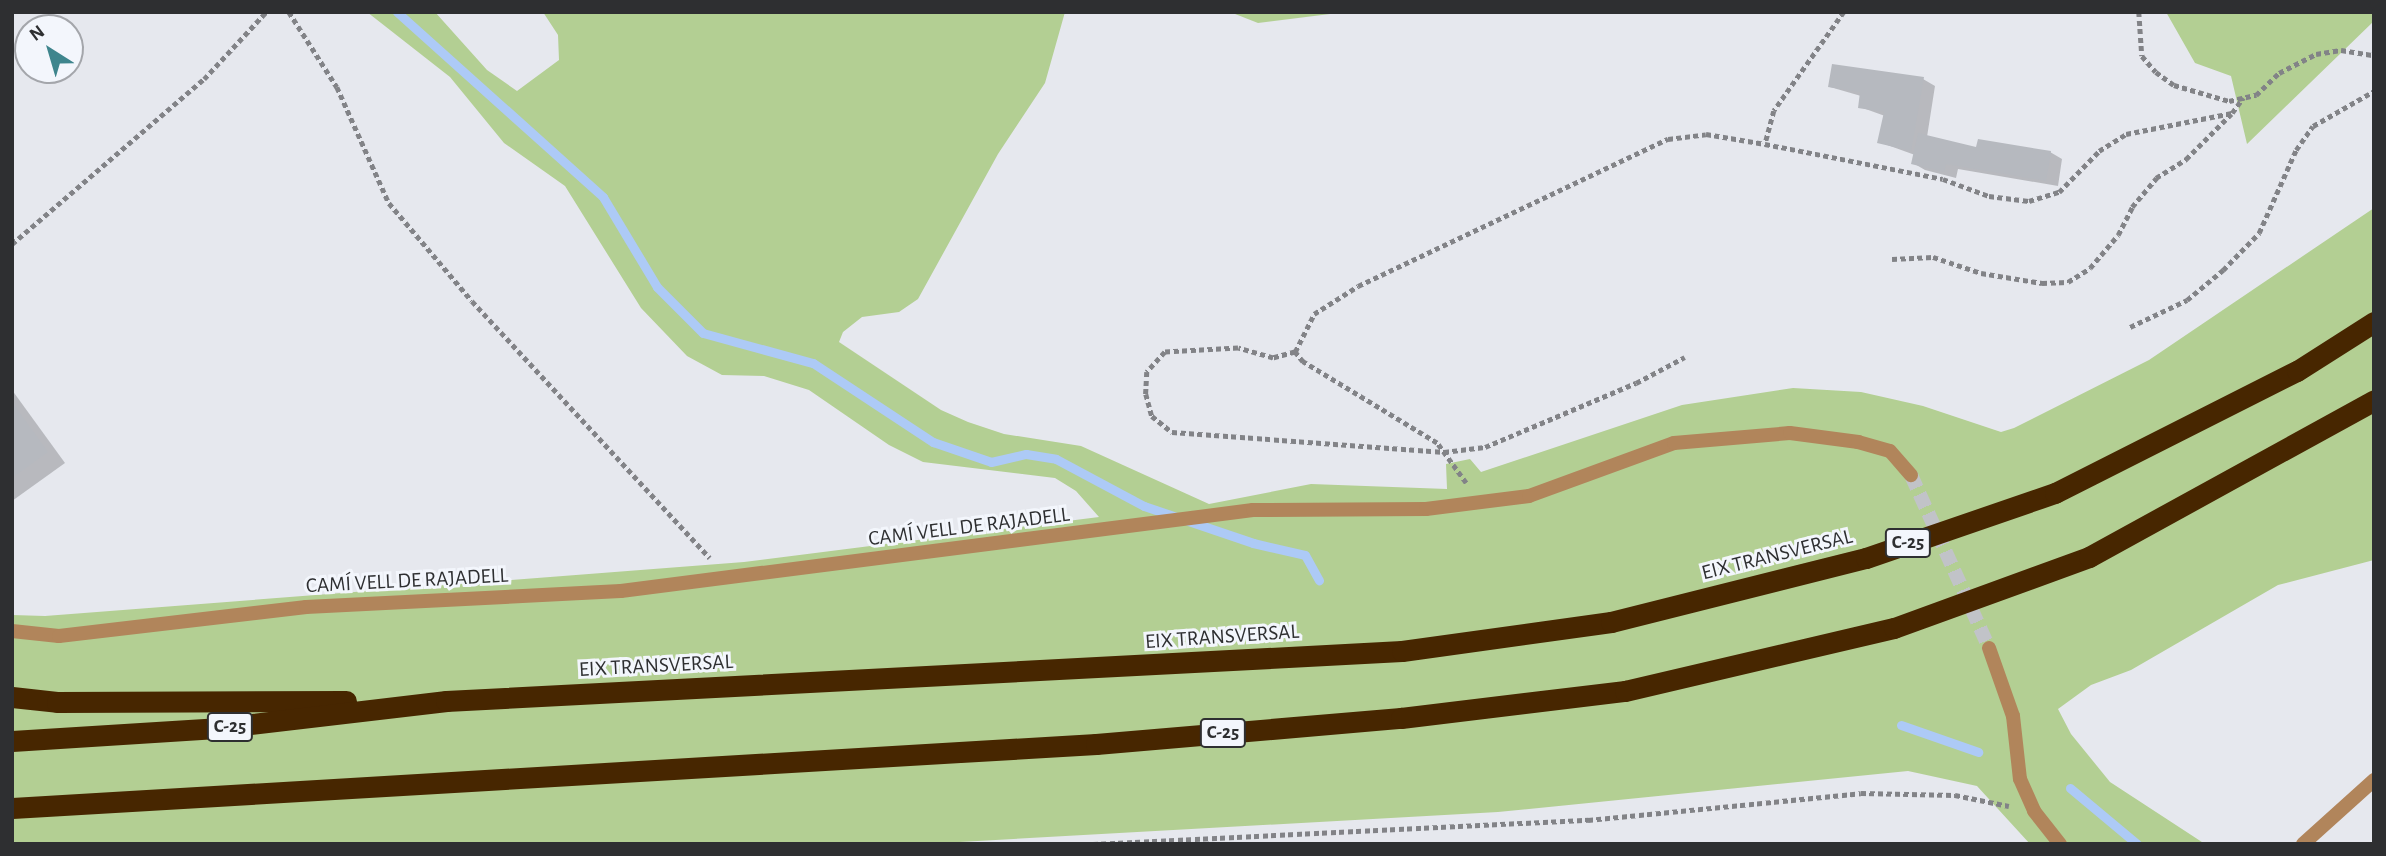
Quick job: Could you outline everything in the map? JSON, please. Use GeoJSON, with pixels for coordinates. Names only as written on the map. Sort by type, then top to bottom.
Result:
{"type":"FeatureCollection","features":[{"type":"Feature","properties":{"kind":"highway","name":"EIX TRANSVERSAL"},"geometry":{"type":"LineString","coordinates":[[12,740],[217,728],[446,701],[1402,651],[1611,622],[1866,558],[2055,493],[2297,371],[2374,322]]}},
{"type":"Feature","properties":{"kind":"highway","name":"C-25"},"geometry":{"type":"LineString","coordinates":[[12,808],[1096,744],[1401,718],[1625,691],[1894,628],[2089,557],[2374,400]]}},
{"type":"Feature","properties":{"kind":"highway"},"geometry":{"type":"LineString","coordinates":[[12,697],[57,702],[446,701]]}},
{"type":"Feature","properties":{"kind":"street","name":"CAMÍ VELL DE RAJADELL"},"geometry":{"type":"LineString","coordinates":[[12,631],[59,636],[306,607],[621,591],[1253,510],[1426,509],[1529,496],[1674,443],[1790,433],[1858,442],[1890,452],[1911,475]]}},
{"type":"Feature","properties":{"kind":"street"},"geometry":{"type":"LineString","coordinates":[[1989,648],[2012,716],[2020,779],[2034,811],[2060,844]]}},
{"type":"Feature","properties":{"kind":"street"},"geometry":{"type":"LineString","coordinates":[[2303,844],[2374,780]]}},
{"type":"Feature","properties":{"kind":"path"},"geometry":{"type":"LineString","coordinates":[[12,244],[204,79],[266,12]]}},
{"type":"Feature","properties":{"kind":"path"},"geometry":{"type":"LineString","coordinates":[[289,12],[337,86],[389,203],[728,578]]}},
{"type":"Feature","properties":{"kind":"path"},"geometry":{"type":"LineString","coordinates":[[1765,144],[1774,111],[1844,12]]}},
{"type":"Feature","properties":{"kind":"path"},"geometry":{"type":"LineString","coordinates":[[2139,12],[2142,56],[2156,72],[2174,86],[2229,101],[2256,95],[2279,73],[2316,54],[2341,50],[2374,55]]}},
{"type":"Feature","properties":{"kind":"path"},"geometry":{"type":"LineString","coordinates":[[2130,327],[2188,300],[2223,270],[2259,233],[2296,150],[2313,126],[2374,91]]}},
{"type":"Feature","properties":{"kind":"path"},"geometry":{"type":"LineString","coordinates":[[1892,259],[1933,257],[1981,273],[2042,283],[2068,282],[2090,268],[2118,235],[2132,207],[2156,178],[2186,159],[2232,113],[2243,98]]}},
{"type":"Feature","properties":{"kind":"path"},"geometry":{"type":"LineString","coordinates":[[1685,356],[1636,383],[1486,447],[1444,452],[1172,432],[1152,416],[1146,394],[1147,372],[1165,352],[1238,348],[1273,358],[1295,352],[1314,314],[1358,286],[1618,160],[1668,139],[1706,134],[1765,144],[1943,179],[1989,196],[2029,201],[2059,192],[2099,151],[2126,134],[2232,113]]}},
{"type":"Feature","properties":{"kind":"path"},"geometry":{"type":"LineString","coordinates":[[1295,352],[1303,362],[1437,443],[1454,464]]}},
{"type":"Feature","properties":{"kind":"path"},"geometry":{"type":"LineString","coordinates":[[1093,844],[1588,820],[1861,793],[1955,795],[2034,811]]}},
{"type":"Feature","properties":{"kind":"green space"},"geometry":{"type":"Polygon","coordinates":[[[367,12],[435,12],[487,70],[517,91],[559,60],[558,35],[543,12],[1065,12],[1045,83],[998,154],[918,299],[899,312],[862,317],[843,332],[839,342],[941,410],[968,422],[1004,434],[1081,446],[1209,504],[1311,484],[1447,489],[1446,464],[1470,459],[1481,472],[1682,405],[1793,388],[1861,392],[1923,406],[2001,432],[2149,360],[2374,208],[2374,560],[2278,585],[2131,670],[2091,685],[2058,709],[2071,734],[2110,782],[2205,844],[2030,844],[1977,786],[1908,771],[1498,812],[924,844],[12,844],[12,615],[45,616],[744,562],[1099,517],[1076,491],[1055,478],[923,462],[889,445],[809,390],[764,376],[722,375],[687,356],[641,308],[565,186],[504,143],[450,77],[367,12]]]}},
{"type":"Feature","properties":{"kind":"green space"},"geometry":{"type":"Polygon","coordinates":[[[1230,12],[1346,12],[1258,23],[1230,12]]]}},
{"type":"Feature","properties":{"kind":"green space"},"geometry":{"type":"Polygon","coordinates":[[[2166,12],[2374,12],[2374,21],[2247,144],[2231,76],[2195,63],[2166,12]]]}},
{"type":"Feature","properties":{"kind":"building"},"geometry":{"type":"Polygon","coordinates":[[[1832,64],[1924,77],[1911,151],[1877,143],[1884,112],[1858,108],[1860,92],[1828,87],[1832,64]]]}},
{"type":"Feature","properties":{"kind":"building"},"geometry":{"type":"Polygon","coordinates":[[[1918,133],[1976,147],[1978,139],[2051,151],[2046,181],[1946,164],[1944,172],[1911,164],[1918,133]]]}},
{"type":"Feature","properties":{"kind":"building"},"geometry":{"type":"Polygon","coordinates":[[[12,402],[48,452],[12,478],[12,402]]]}},
{"type":"Feature","properties":{"kind":"waterway"},"geometry":{"type":"LineString","coordinates":[[397,12],[603,197],[657,287],[703,333],[813,363],[933,442],[991,462],[1026,454],[1056,459],[1144,506],[1253,543],[1305,555],[1319,580]]}},
{"type":"Feature","properties":{"kind":"waterway"},"geometry":{"type":"LineString","coordinates":[[1901,725],[1978,752]]}},
{"type":"Feature","properties":{"kind":"waterway"},"geometry":{"type":"LineString","coordinates":[[2070,788],[2137,844]]}},
{"type":"Feature","properties":{"kind":"tunnel"},"geometry":{"type":"LineString","coordinates":[[1911,475],[1989,648]]}}]}
